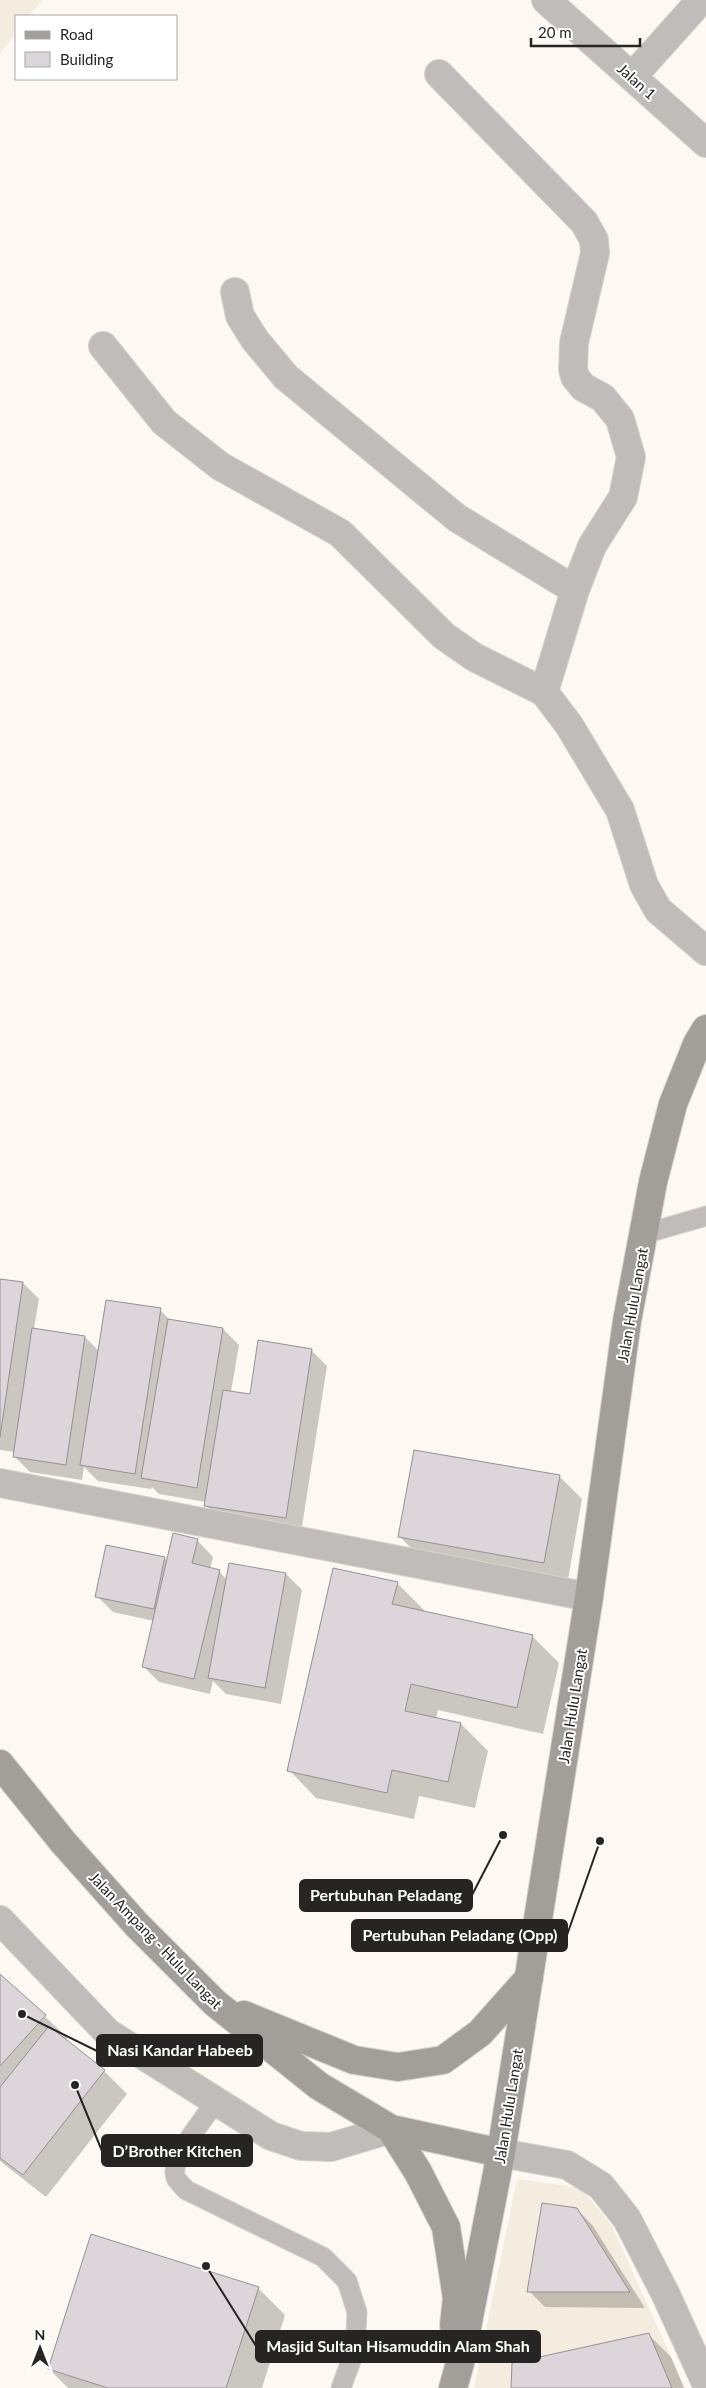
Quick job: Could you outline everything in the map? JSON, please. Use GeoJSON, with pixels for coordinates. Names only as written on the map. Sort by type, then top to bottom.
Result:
{"type":"FeatureCollection","features":[{"type":"Feature","properties":{"kind":"street","name":"Jalan 1"},"geometry":{"type":"LineString","coordinates":[[546,0],[706,143]]}},
{"type":"Feature","properties":{"kind":"street"},"geometry":{"type":"LineString","coordinates":[[632,77],[701,0]]}},
{"type":"Feature","properties":{"kind":"street"},"geometry":{"type":"LineString","coordinates":[[439,74],[584,222],[594,240],[595,254],[574,343],[573,369],[583,387],[603,398],[620,419],[631,457],[623,497],[592,546],[575,590],[544,692]]}},
{"type":"Feature","properties":{"kind":"street"},"geometry":{"type":"LineString","coordinates":[[235,292],[240,316],[255,340],[286,377],[457,518],[575,590]]}},
{"type":"Feature","properties":{"kind":"street"},"geometry":{"type":"LineString","coordinates":[[103,346],[164,422],[220,466],[340,533],[444,636],[474,657],[544,692],[569,725],[620,810],[644,885],[658,910],[706,951]]}},
{"type":"Feature","properties":{"kind":"street","name":"Jalan Hulu Langat"},"geometry":{"type":"LineString","coordinates":[[453,2388],[460,2364],[501,2153],[589,1597],[628,1321],[653,1182],[673,1104],[696,1044],[706,1029]]}},
{"type":"Feature","properties":{"kind":"street"},"geometry":{"type":"LineString","coordinates":[[0,1484],[589,1597]]}},
{"type":"Feature","properties":{"kind":"street","name":"Jalan Ampang - Hulu Langat"},"geometry":{"type":"LineString","coordinates":[[0,1764],[63,1842],[137,1925],[215,2003],[319,2086],[391,2129],[501,2153]]}},
{"type":"Feature","properties":{"kind":"street"},"geometry":{"type":"LineString","coordinates":[[0,1920],[108,2033],[270,2136],[301,2146],[331,2147],[391,2129],[418,2172],[446,2227],[457,2298],[445,2388]]}},
{"type":"Feature","properties":{"kind":"street"},"geometry":{"type":"LineString","coordinates":[[215,2003],[354,2060],[398,2067],[443,2060],[480,2033],[529,1978]]}},
{"type":"Feature","properties":{"kind":"street"},"geometry":{"type":"LineString","coordinates":[[501,2153],[568,2165],[601,2186],[627,2219],[666,2295],[706,2383]]}},
{"type":"Feature","properties":{"kind":"lane"},"geometry":{"type":"LineString","coordinates":[[644,1234],[706,1216]]}},
{"type":"Feature","properties":{"kind":"lane"},"geometry":{"type":"LineString","coordinates":[[215,2102],[177,2157],[174,2169],[176,2179],[186,2190],[323,2257],[347,2282],[357,2312],[355,2350],[341,2388]]}},
{"type":"Feature","properties":{"kind":"shaded area"},"geometry":{"type":"Polygon","coordinates":[[[0,0],[42,0],[30,15],[15,15],[15,34],[0,54],[0,0]]]}},
{"type":"Feature","properties":{"kind":"shaded area"},"geometry":{"type":"Polygon","coordinates":[[[517,2179],[581,2188],[612,2226],[685,2388],[474,2388],[517,2179]]]}},
{"type":"Feature","properties":{"kind":"building"},"geometry":{"type":"Polygon","coordinates":[[[0,1279],[23,1282],[0,1437],[0,1279]]]}},
{"type":"Feature","properties":{"kind":"building"},"geometry":{"type":"Polygon","coordinates":[[[106,1300],[161,1308],[135,1474],[80,1465],[106,1300]]]}},
{"type":"Feature","properties":{"kind":"building"},"geometry":{"type":"Polygon","coordinates":[[[168,1319],[223,1328],[197,1488],[141,1478],[168,1319]]]}},
{"type":"Feature","properties":{"kind":"building"},"geometry":{"type":"Polygon","coordinates":[[[32,1328],[85,1336],[66,1465],[13,1457],[32,1328]]]}},
{"type":"Feature","properties":{"kind":"building"},"geometry":{"type":"Polygon","coordinates":[[[258,1340],[312,1349],[286,1518],[204,1506],[223,1390],[250,1394],[258,1340]]]}},
{"type":"Feature","properties":{"kind":"building"},"geometry":{"type":"Polygon","coordinates":[[[414,1450],[560,1475],[544,1563],[398,1537],[414,1450]]]}},
{"type":"Feature","properties":{"kind":"building"},"geometry":{"type":"Polygon","coordinates":[[[173,1533],[198,1539],[192,1563],[220,1570],[194,1679],[142,1667],[173,1533]]]}},
{"type":"Feature","properties":{"kind":"building"},"geometry":{"type":"Polygon","coordinates":[[[106,1545],[165,1557],[154,1609],[95,1597],[106,1545]]]}},
{"type":"Feature","properties":{"kind":"building"},"geometry":{"type":"Polygon","coordinates":[[[229,1563],[286,1573],[265,1688],[208,1678],[229,1563]]]}},
{"type":"Feature","properties":{"kind":"building"},"geometry":{"type":"Polygon","coordinates":[[[333,1568],[398,1582],[392,1604],[533,1635],[517,1708],[411,1684],[405,1711],[461,1723],[448,1782],[392,1770],[387,1793],[287,1771],[333,1568]]]}},
{"type":"Feature","properties":{"kind":"building"},"geometry":{"type":"Polygon","coordinates":[[[0,1974],[46,2015],[0,2066],[0,1974]]]}},
{"type":"Feature","properties":{"kind":"building"},"geometry":{"type":"Polygon","coordinates":[[[49,2026],[105,2070],[23,2175],[0,2158],[0,2087],[49,2026]]]}},
{"type":"Feature","properties":{"kind":"building"},"geometry":{"type":"Polygon","coordinates":[[[542,2203],[577,2208],[630,2292],[527,2292],[542,2203]]]}},
{"type":"Feature","properties":{"kind":"building"},"geometry":{"type":"Polygon","coordinates":[[[91,2234],[259,2287],[226,2388],[108,2388],[48,2369],[91,2234]]]}},
{"type":"Feature","properties":{"kind":"building"},"geometry":{"type":"Polygon","coordinates":[[[649,2333],[672,2388],[511,2388],[512,2363],[649,2333]]]}},
{"type":"Feature","properties":{"kind":"place","name":"Pertubuhan Peladang"},"geometry":{"type":"Point","coordinates":[503,1835]}},
{"type":"Feature","properties":{"kind":"place","name":"Pertubuhan Peladang (Opp)"},"geometry":{"type":"Point","coordinates":[600,1841]}},
{"type":"Feature","properties":{"kind":"place","name":"Nasi Kandar Habeeb"},"geometry":{"type":"Point","coordinates":[22,2014]}},
{"type":"Feature","properties":{"kind":"place","name":"D’Brother Kitchen"},"geometry":{"type":"Point","coordinates":[75,2085]}},
{"type":"Feature","properties":{"kind":"place","name":"Masjid Sultan Hisamuddin Alam Shah"},"geometry":{"type":"Point","coordinates":[206,2266]}}]}
